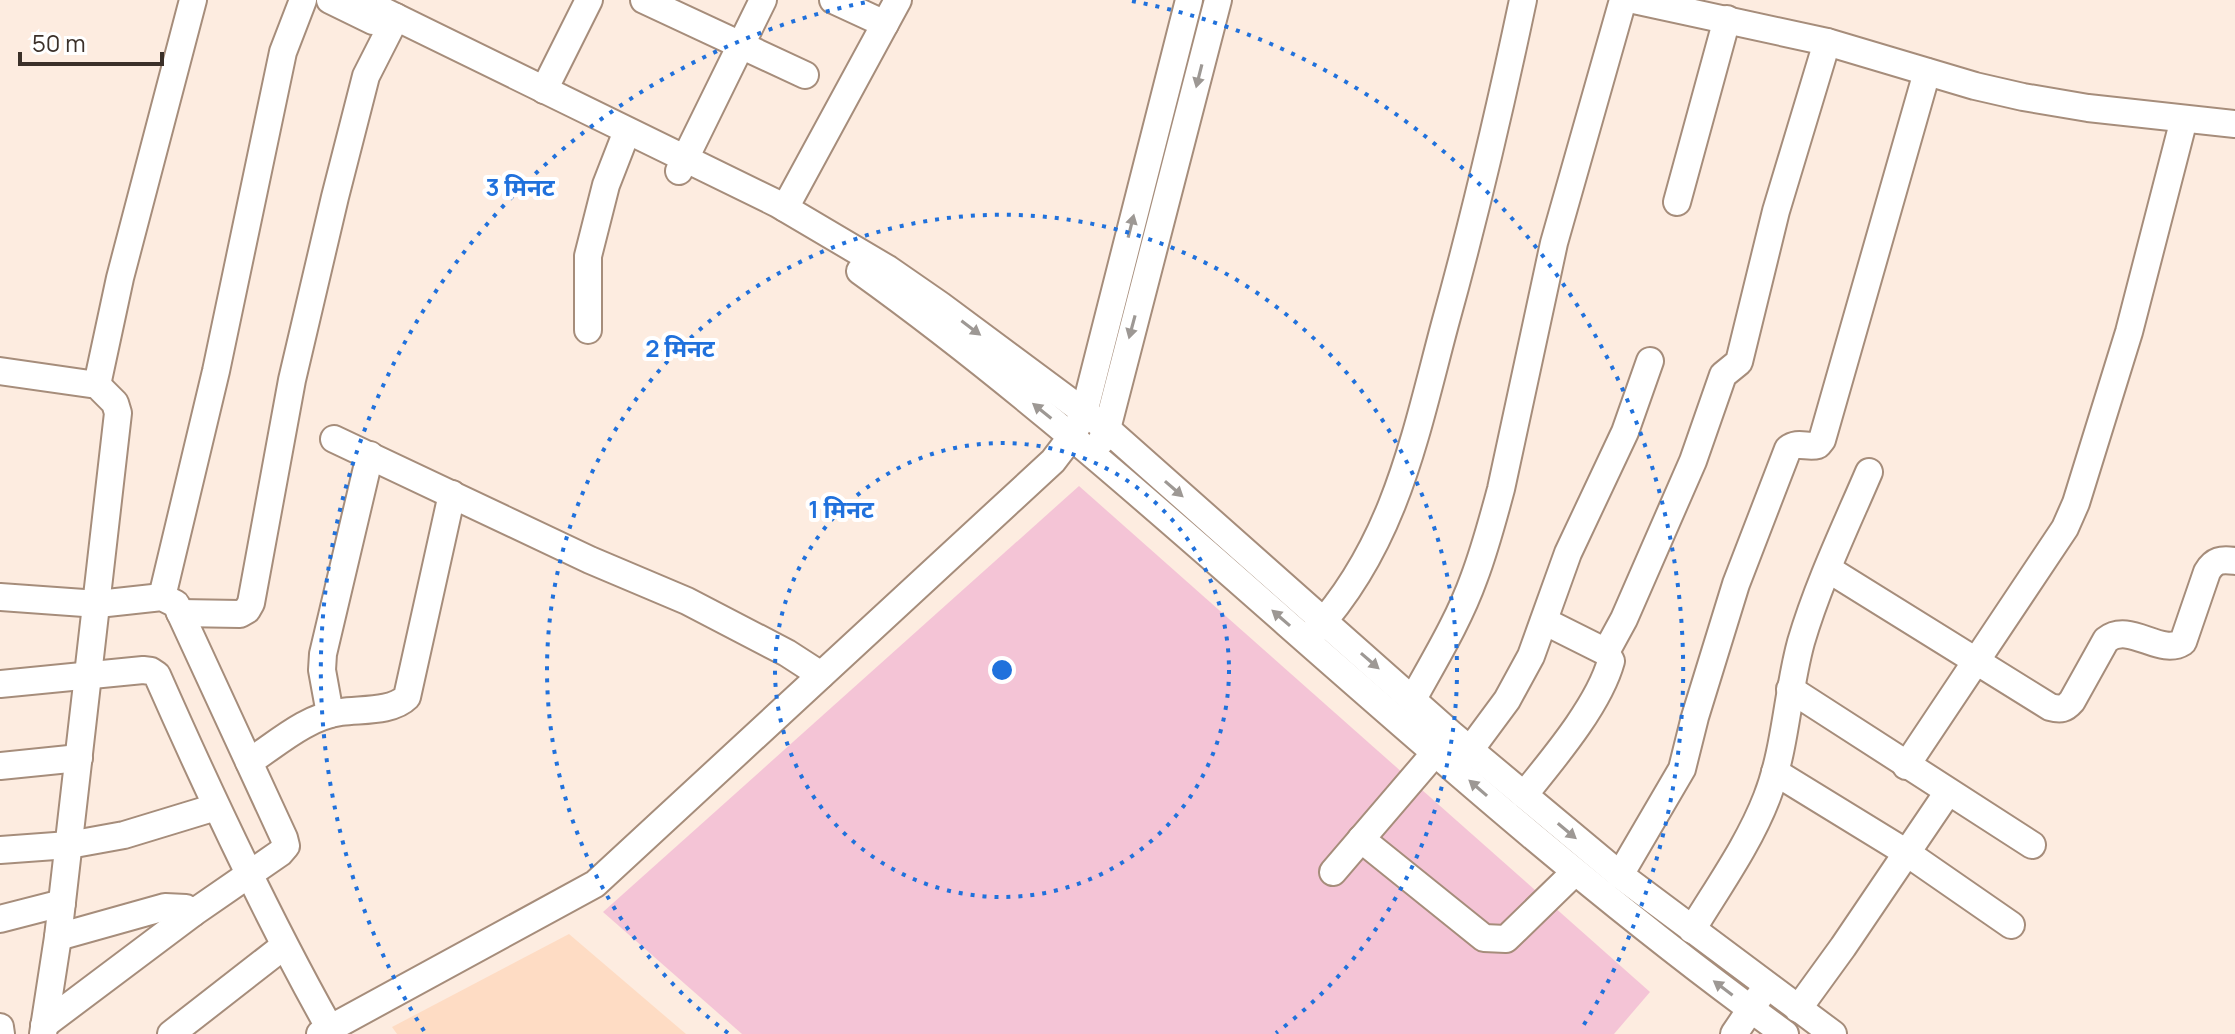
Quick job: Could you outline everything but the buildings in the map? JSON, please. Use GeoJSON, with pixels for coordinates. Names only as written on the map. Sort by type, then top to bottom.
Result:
{"type":"FeatureCollection","features":[{"type":"Feature","properties":{"kind":"street"},"geometry":{"type":"LineString","coordinates":[[97,385],[120,278],[193,0]]}},
{"type":"Feature","properties":{"kind":"street"},"geometry":{"type":"LineString","coordinates":[[43,1030],[193,913],[286,846],[249,762],[171,605],[283,52],[303,0]]}},
{"type":"Feature","properties":{"kind":"street"},"geometry":{"type":"LineString","coordinates":[[330,0],[393,23],[544,90],[625,137]]}},
{"type":"Feature","properties":{"kind":"street"},"geometry":{"type":"LineString","coordinates":[[361,0],[393,23],[682,165],[785,208],[888,269],[1078,424],[1095,456],[1315,630],[1452,745],[1524,795],[1620,875],[1833,1034]]}},
{"type":"Feature","properties":{"kind":"street"},"geometry":{"type":"LineString","coordinates":[[544,90],[589,0]]}},
{"type":"Feature","properties":{"kind":"street"},"geometry":{"type":"LineString","coordinates":[[644,0],[805,75]]}},
{"type":"Feature","properties":{"kind":"street"},"geometry":{"type":"LineString","coordinates":[[682,165],[763,0]]}},
{"type":"Feature","properties":{"kind":"street"},"geometry":{"type":"LineString","coordinates":[[833,0],[885,24]]}},
{"type":"Feature","properties":{"kind":"street"},"geometry":{"type":"LineString","coordinates":[[785,208],[898,0]]}},
{"type":"Feature","properties":{"kind":"street"},"geometry":{"type":"LineString","coordinates":[[0,684],[143,670],[157,675],[216,807],[324,1031],[595,884],[1053,461],[1078,424],[1189,0]]}},
{"type":"Feature","properties":{"kind":"street"},"geometry":{"type":"LineString","coordinates":[[1095,456],[1107,429],[1218,0]]}},
{"type":"Feature","properties":{"kind":"street"},"geometry":{"type":"LineString","coordinates":[[1315,630],[1352,586],[1400,490],[1490,155],[1523,0]]}},
{"type":"Feature","properties":{"kind":"street"},"geometry":{"type":"LineString","coordinates":[[1413,699],[1467,593],[1490,527],[1554,243],[1623,0]]}},
{"type":"Feature","properties":{"kind":"street"},"geometry":{"type":"LineString","coordinates":[[1634,0],[1827,42],[2023,97],[2235,124]]}},
{"type":"Feature","properties":{"kind":"street"},"geometry":{"type":"LineString","coordinates":[[1677,202],[1727,19]]}},
{"type":"Feature","properties":{"kind":"street"},"geometry":{"type":"LineString","coordinates":[[0,597],[98,604],[171,605],[240,614],[247,610],[251,603],[310,300],[366,76],[393,23]]}},
{"type":"Feature","properties":{"kind":"street"},"geometry":{"type":"LineString","coordinates":[[1606,652],[1624,619],[1688,475],[1723,375],[1739,362],[1776,211],[1827,42]]}},
{"type":"Feature","properties":{"kind":"street"},"geometry":{"type":"LineString","coordinates":[[1620,875],[1682,769],[1736,584],[1788,449],[1799,444],[1811,447],[1822,440],[1927,72]]}},
{"type":"Feature","properties":{"kind":"street"},"geometry":{"type":"LineString","coordinates":[[1906,766],[2065,528],[2076,503],[2129,332],[2184,119]]}},
{"type":"Feature","properties":{"kind":"street"},"geometry":{"type":"LineString","coordinates":[[588,330],[588,256],[606,185],[625,137]]}},
{"type":"Feature","properties":{"kind":"street"},"geometry":{"type":"LineString","coordinates":[[682,165],[847,262],[982,362],[1078,424],[1107,429],[1315,630],[1413,699],[1452,745],[1575,872],[1776,1031],[1948,792]]}},
{"type":"Feature","properties":{"kind":"street"},"geometry":{"type":"LineString","coordinates":[[1333,872],[1452,745],[1520,679],[1568,553],[1625,432],[1650,361]]}},
{"type":"Feature","properties":{"kind":"street"},"geometry":{"type":"LineString","coordinates":[[0,371],[97,385],[115,403],[119,423],[58,937],[43,1030]]}},
{"type":"Feature","properties":{"kind":"street"},"geometry":{"type":"LineString","coordinates":[[334,439],[590,560],[687,601],[787,653],[821,675]]}},
{"type":"Feature","properties":{"kind":"street"},"geometry":{"type":"LineString","coordinates":[[330,714],[322,670],[323,654],[370,455]]}},
{"type":"Feature","properties":{"kind":"street"},"geometry":{"type":"LineString","coordinates":[[1692,930],[1753,828],[1775,772],[1801,642],[1869,472]]}},
{"type":"Feature","properties":{"kind":"street"},"geometry":{"type":"LineString","coordinates":[[249,762],[307,723],[330,714],[389,706],[407,697],[452,494]]}},
{"type":"Feature","properties":{"kind":"street"},"geometry":{"type":"LineString","coordinates":[[1828,569],[2050,707],[2066,708],[2111,635],[2126,634],[2169,645],[2183,642],[2207,572],[2213,563],[2223,559],[2235,561]]}},
{"type":"Feature","properties":{"kind":"street"},"geometry":{"type":"LineString","coordinates":[[1524,795],[1563,748],[1585,714],[1611,661],[1606,652],[1544,621]]}},
{"type":"Feature","properties":{"kind":"street"},"geometry":{"type":"LineString","coordinates":[[1790,689],[2032,845]]}},
{"type":"Feature","properties":{"kind":"street"},"geometry":{"type":"LineString","coordinates":[[0,766],[79,758]]}},
{"type":"Feature","properties":{"kind":"street"},"geometry":{"type":"LineString","coordinates":[[1775,772],[1907,853],[2011,925]]}},
{"type":"Feature","properties":{"kind":"street"},"geometry":{"type":"LineString","coordinates":[[0,850],[69,845],[135,833],[216,807]]}},
{"type":"Feature","properties":{"kind":"street"},"geometry":{"type":"LineString","coordinates":[[1361,839],[1484,938],[1495,941],[1506,939],[1575,872]]}},
{"type":"Feature","properties":{"kind":"street"},"geometry":{"type":"LineString","coordinates":[[0,919],[62,903]]}},
{"type":"Feature","properties":{"kind":"street"},"geometry":{"type":"LineString","coordinates":[[58,937],[165,907],[186,908],[193,913]]}},
{"type":"Feature","properties":{"kind":"street"},"geometry":{"type":"LineString","coordinates":[[171,1034],[284,946]]}},
{"type":"Feature","properties":{"kind":"street"},"geometry":{"type":"LineString","coordinates":[[1734,1034],[1766,986]]}},
{"type":"Feature","properties":{"kind":"street"},"geometry":{"type":"LineString","coordinates":[[0,1027],[1,1034]]}},
{"type":"Feature","properties":{"kind":"shaded area"},"geometry":{"type":"Polygon","coordinates":[[[1079,486],[1650,992],[1614,1034],[742,1034],[603,912],[1079,486]]]}},
{"type":"Feature","properties":{"kind":"shaded area"},"geometry":{"type":"Polygon","coordinates":[[[569,934],[686,1034],[397,1034],[392,1027],[569,934]]]}}]}
